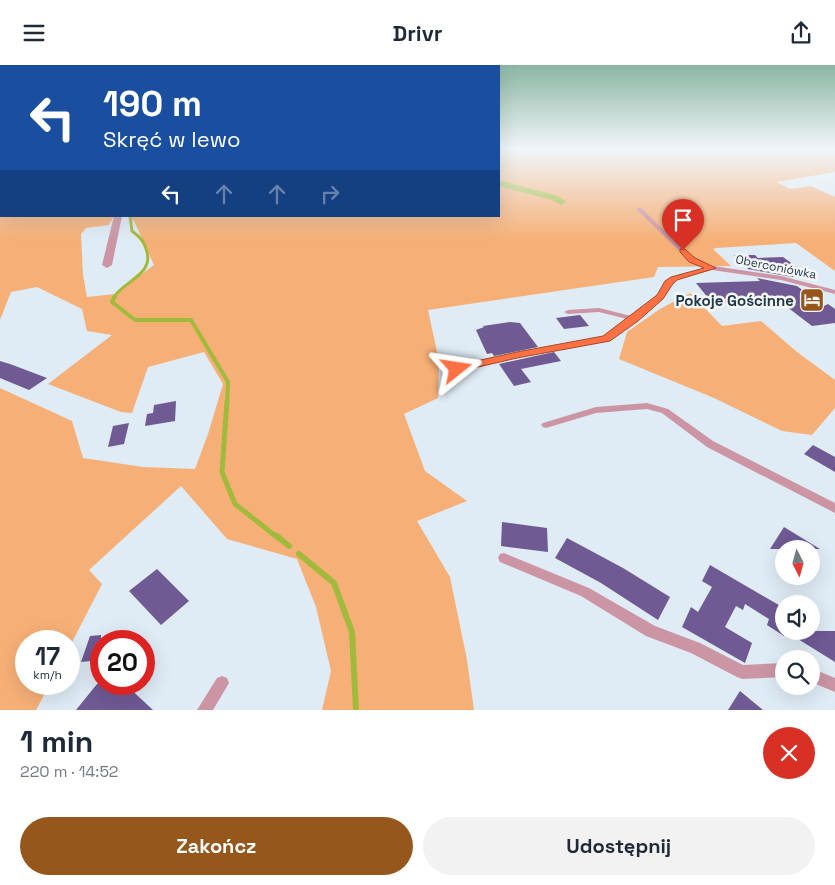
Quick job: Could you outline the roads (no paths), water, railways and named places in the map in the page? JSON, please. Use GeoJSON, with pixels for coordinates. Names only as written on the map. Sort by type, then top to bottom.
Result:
{"type":"FeatureCollection","features":[{"type":"Feature","properties":{"kind":"street"},"geometry":{"type":"LineString","coordinates":[[107,265],[118,217]]}},
{"type":"Feature","properties":{"kind":"lane"},"geometry":{"type":"LineString","coordinates":[[639,209],[692,260],[712,268]]}},
{"type":"Feature","properties":{"kind":"lane"},"geometry":{"type":"LineString","coordinates":[[457,369],[532,352],[606,339],[660,297],[674,279],[712,268]]}},
{"type":"Feature","properties":{"kind":"lane","name":"Oberconiówka"},"geometry":{"type":"LineString","coordinates":[[712,268],[781,277],[835,292]]}},
{"type":"Feature","properties":{"kind":"lane"},"geometry":{"type":"LineString","coordinates":[[568,312],[599,309],[634,319]]}},
{"type":"Feature","properties":{"kind":"lane"},"geometry":{"type":"LineString","coordinates":[[546,425],[596,410],[647,406],[665,411],[710,444],[835,508]]}},
{"type":"Feature","properties":{"kind":"lane"},"geometry":{"type":"LineString","coordinates":[[504,557],[585,592],[651,631],[694,648],[742,673],[775,671]]}},
{"type":"Feature","properties":{"kind":"lane"},"geometry":{"type":"LineString","coordinates":[[820,679],[835,685]]}},
{"type":"Feature","properties":{"kind":"lane"},"geometry":{"type":"LineString","coordinates":[[204,710],[222,683]]}},
{"type":"Feature","properties":{"kind":"waterway"},"geometry":{"type":"LineString","coordinates":[[500,183],[555,198],[561,202]]}},
{"type":"Feature","properties":{"kind":"waterway"},"geometry":{"type":"LineString","coordinates":[[114,297],[142,272],[148,260],[143,242],[132,231],[130,217]]}},
{"type":"Feature","properties":{"kind":"waterway"},"geometry":{"type":"LineString","coordinates":[[115,296],[112,302],[135,320],[191,320],[228,382],[227,403]]}},
{"type":"Feature","properties":{"kind":"waterway"},"geometry":{"type":"LineString","coordinates":[[227,401],[222,472],[235,504],[278,538]]}},
{"type":"Feature","properties":{"kind":"waterway"},"geometry":{"type":"LineString","coordinates":[[277,536],[289,546]]}},
{"type":"Feature","properties":{"kind":"waterway"},"geometry":{"type":"LineString","coordinates":[[299,554],[334,583],[352,632],[356,710]]}},
{"type":"Feature","properties":{"kind":"place","name":"Pokoje Gościnne"},"geometry":{"type":"Point","coordinates":[812,300]}}]}
